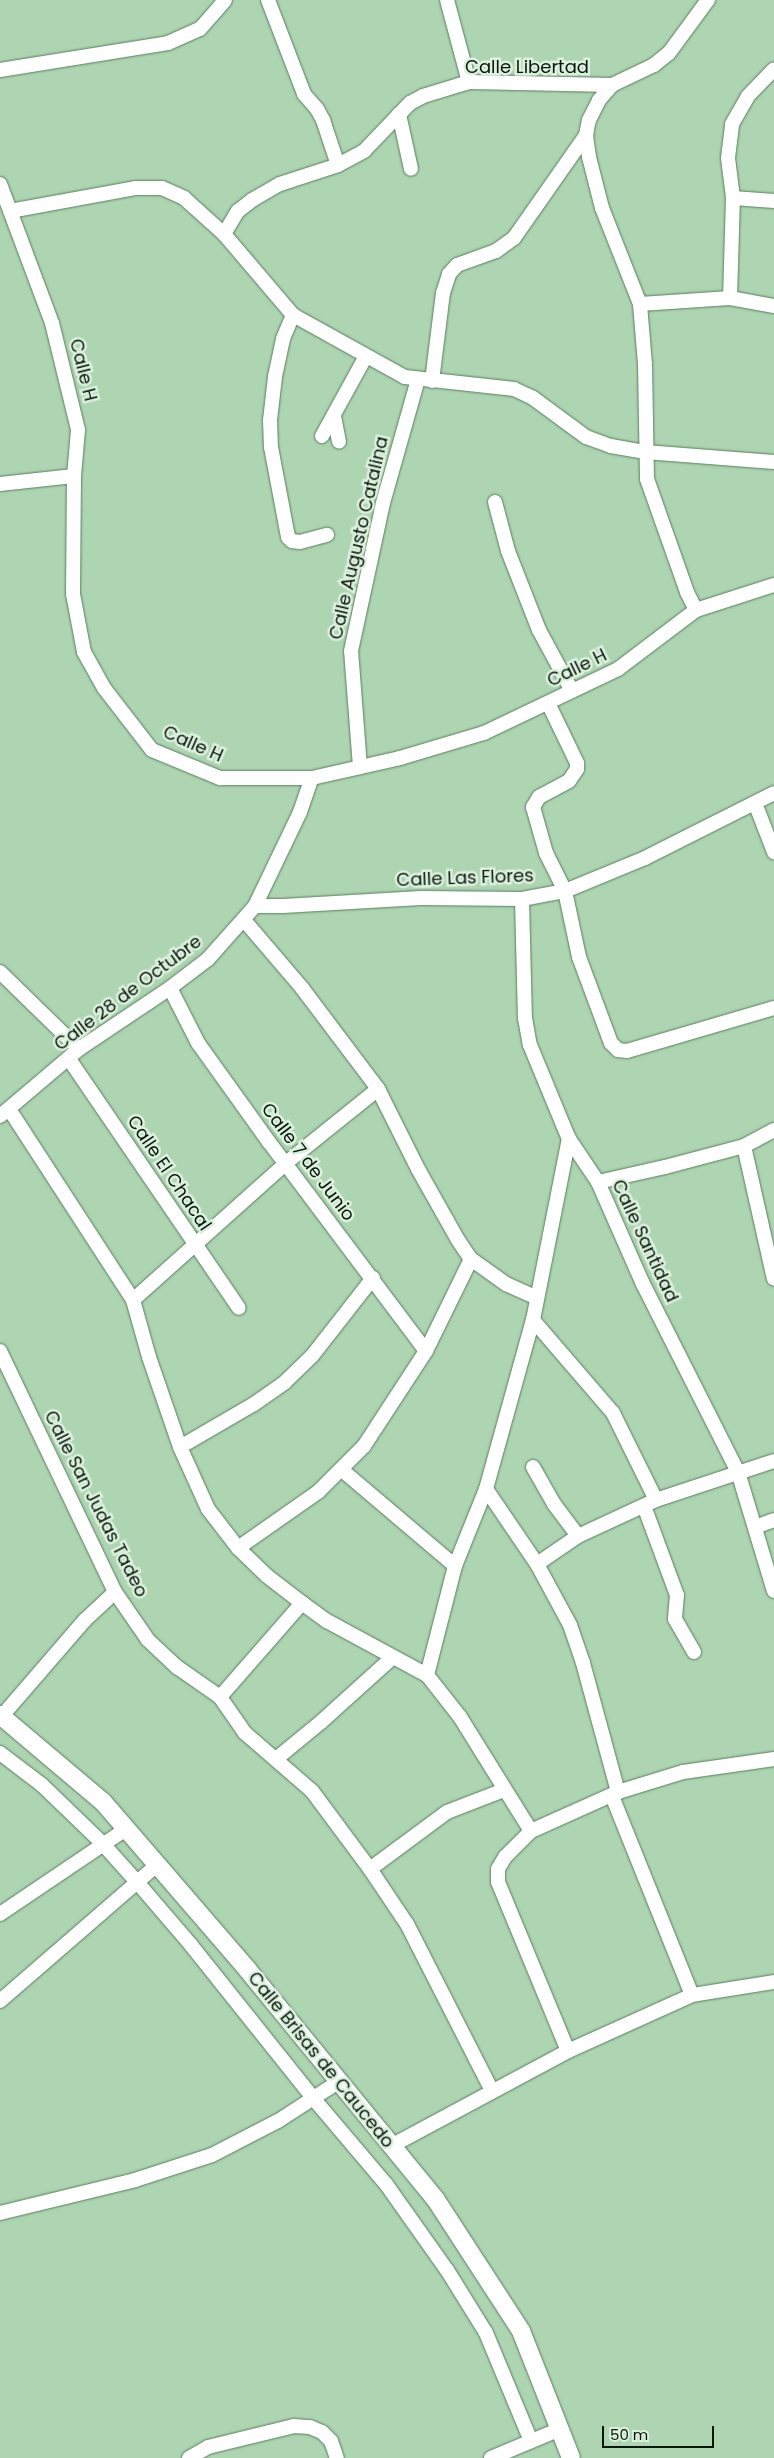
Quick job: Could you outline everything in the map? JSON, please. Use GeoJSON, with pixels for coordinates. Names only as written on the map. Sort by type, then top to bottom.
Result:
{"type":"FeatureCollection","features":[{"type":"Feature","properties":{"kind":"street"},"geometry":{"type":"LineString","coordinates":[[0,70],[168,44],[200,29],[225,0]]}},
{"type":"Feature","properties":{"kind":"street"},"geometry":{"type":"LineString","coordinates":[[268,0],[304,94],[318,109],[323,120],[338,165]]}},
{"type":"Feature","properties":{"kind":"street"},"geometry":{"type":"LineString","coordinates":[[447,0],[469,82]]}},
{"type":"Feature","properties":{"kind":"street"},"geometry":{"type":"LineString","coordinates":[[696,610],[687,592],[647,479],[645,452],[645,364],[640,304],[602,208],[589,157],[586,135],[589,120],[599,100],[612,85],[654,65],[669,54],[708,0]]}},
{"type":"Feature","properties":{"kind":"street"},"geometry":{"type":"LineString","coordinates":[[730,298],[733,198],[728,158],[732,124],[748,96],[774,69]]}},
{"type":"Feature","properties":{"kind":"street","name":"Calle Libertad"},"geometry":{"type":"LineString","coordinates":[[224,234],[238,212],[252,200],[280,184],[338,165],[364,151],[410,103],[423,96],[469,82],[612,85]]}},
{"type":"Feature","properties":{"kind":"street"},"geometry":{"type":"LineString","coordinates":[[399,114],[411,169]]}},
{"type":"Feature","properties":{"kind":"street","name":"Calle Augusto Catalina"},"geometry":{"type":"LineString","coordinates":[[360,767],[351,651],[383,503],[425,380],[443,292],[449,274],[456,265],[496,251],[514,238],[586,135]]}},
{"type":"Feature","properties":{"kind":"street","name":"Calle H"},"geometry":{"type":"LineString","coordinates":[[0,184],[52,322],[78,430],[74,476],[73,594],[84,652],[104,688],[152,750],[220,778],[312,778],[400,758],[484,733],[618,669],[696,610],[774,585]]}},
{"type":"Feature","properties":{"kind":"street"},"geometry":{"type":"LineString","coordinates":[[10,211],[135,188],[162,188],[184,198],[224,234],[293,315],[405,378],[514,389],[533,398],[586,437],[611,446],[645,452],[774,462]]}},
{"type":"Feature","properties":{"kind":"street"},"geometry":{"type":"LineString","coordinates":[[733,198],[774,201]]}},
{"type":"Feature","properties":{"kind":"street"},"geometry":{"type":"LineString","coordinates":[[640,304],[730,298],[774,306]]}},
{"type":"Feature","properties":{"kind":"street"},"geometry":{"type":"LineString","coordinates":[[293,315],[283,339],[275,377],[270,420],[271,447],[288,537],[292,541],[300,542],[327,535]]}},
{"type":"Feature","properties":{"kind":"street"},"geometry":{"type":"LineString","coordinates":[[322,436],[366,356]]}},
{"type":"Feature","properties":{"kind":"street"},"geometry":{"type":"LineString","coordinates":[[334,416],[339,442]]}},
{"type":"Feature","properties":{"kind":"street"},"geometry":{"type":"LineString","coordinates":[[0,484],[74,476]]}},
{"type":"Feature","properties":{"kind":"street"},"geometry":{"type":"LineString","coordinates":[[495,502],[508,551],[538,630],[572,691]]}},
{"type":"Feature","properties":{"kind":"street"},"geometry":{"type":"LineString","coordinates":[[548,703],[577,763],[577,769],[569,781],[539,797],[532,807],[546,853],[565,890],[579,958],[611,1043],[618,1050],[627,1051],[774,1008]]}},
{"type":"Feature","properties":{"kind":"street","name":"Calle 28 de Octubre"},"geometry":{"type":"LineString","coordinates":[[2,1114],[74,1054],[170,988],[208,959],[244,920],[256,906],[300,812],[312,778]]}},
{"type":"Feature","properties":{"kind":"street","name":"Calle Las Flores"},"geometry":{"type":"LineString","coordinates":[[256,906],[421,898],[522,899],[565,890],[645,858],[774,792]]}},
{"type":"Feature","properties":{"kind":"street"},"geometry":{"type":"LineString","coordinates":[[755,803],[774,852]]}},
{"type":"Feature","properties":{"kind":"street","name":"Calle Santidad"},"geometry":{"type":"LineString","coordinates":[[522,899],[525,1018],[530,1045],[569,1140],[598,1182],[643,1284],[738,1472],[774,1591]]}},
{"type":"Feature","properties":{"kind":"street"},"geometry":{"type":"LineString","coordinates":[[244,920],[302,988],[378,1089],[423,1177],[458,1240],[471,1259],[506,1284],[537,1298]]}},
{"type":"Feature","properties":{"kind":"street","name":"Calle El Chacal"},"geometry":{"type":"LineString","coordinates":[[0,972],[74,1054],[195,1245],[239,1308]]}},
{"type":"Feature","properties":{"kind":"street","name":"Calle 7 de Junio"},"geometry":{"type":"LineString","coordinates":[[170,988],[198,1043],[426,1351]]}},
{"type":"Feature","properties":{"kind":"street"},"geometry":{"type":"LineString","coordinates":[[133,1300],[286,1163],[378,1089]]}},
{"type":"Feature","properties":{"kind":"street"},"geometry":{"type":"LineString","coordinates":[[2,1114],[133,1300],[149,1357],[180,1447],[208,1509],[238,1548],[267,1576],[302,1603],[327,1620],[427,1675],[460,1717],[531,1831]]}},
{"type":"Feature","properties":{"kind":"street"},"geometry":{"type":"LineString","coordinates":[[598,1182],[744,1146],[774,1130]]}},
{"type":"Feature","properties":{"kind":"street"},"geometry":{"type":"LineString","coordinates":[[427,1675],[456,1566],[486,1489],[534,1320],[569,1140]]}},
{"type":"Feature","properties":{"kind":"street"},"geometry":{"type":"LineString","coordinates":[[744,1146],[774,1280]]}},
{"type":"Feature","properties":{"kind":"street"},"geometry":{"type":"LineString","coordinates":[[238,1548],[318,1492],[364,1446],[426,1351],[471,1259]]}},
{"type":"Feature","properties":{"kind":"street"},"geometry":{"type":"LineString","coordinates":[[180,1447],[254,1404],[285,1382],[312,1356],[373,1278]]}},
{"type":"Feature","properties":{"kind":"street"},"geometry":{"type":"LineString","coordinates":[[534,1320],[613,1413],[650,1503],[677,1595],[675,1619],[694,1652]]}},
{"type":"Feature","properties":{"kind":"street","name":"Calle San Judas Tadeo"},"geometry":{"type":"LineString","coordinates":[[0,1351],[115,1592],[148,1640],[177,1667],[220,1697],[245,1733],[312,1790],[370,1869],[407,1924],[492,2091]]}},
{"type":"Feature","properties":{"kind":"street"},"geometry":{"type":"LineString","coordinates":[[537,1564],[578,1536],[650,1503],[774,1461]]}},
{"type":"Feature","properties":{"kind":"street"},"geometry":{"type":"LineString","coordinates":[[534,1467],[554,1504],[578,1536]]}},
{"type":"Feature","properties":{"kind":"street"},"geometry":{"type":"LineString","coordinates":[[342,1470],[456,1566]]}},
{"type":"Feature","properties":{"kind":"street"},"geometry":{"type":"LineString","coordinates":[[486,1489],[537,1564],[570,1625],[584,1664],[615,1794],[692,1995]]}},
{"type":"Feature","properties":{"kind":"street"},"geometry":{"type":"LineString","coordinates":[[754,1526],[774,1520]]}},
{"type":"Feature","properties":{"kind":"street"},"geometry":{"type":"LineString","coordinates":[[1,1715],[85,1620],[115,1592]]}},
{"type":"Feature","properties":{"kind":"street"},"geometry":{"type":"LineString","coordinates":[[220,1697],[302,1603]]}},
{"type":"Feature","properties":{"kind":"street"},"geometry":{"type":"LineString","coordinates":[[276,1759],[321,1722],[393,1657]]}},
{"type":"Feature","properties":{"kind":"street","name":"Calle Brisas de Caucedo"},"geometry":{"type":"LineString","coordinates":[[1,1715],[103,1802],[247,1969],[436,2200],[521,2331],[571,2458]]}},
{"type":"Feature","properties":{"kind":"street"},"geometry":{"type":"LineString","coordinates":[[0,1753],[42,1785],[103,1844],[191,1945],[313,2098],[386,2184],[447,2270],[486,2333],[531,2441]]}},
{"type":"Feature","properties":{"kind":"street"},"geometry":{"type":"LineString","coordinates":[[568,2051],[498,1882],[498,1870],[505,1857],[531,1831],[615,1794],[683,1772],[774,1759]]}},
{"type":"Feature","properties":{"kind":"street"},"geometry":{"type":"LineString","coordinates":[[370,1869],[447,1812],[504,1790]]}},
{"type":"Feature","properties":{"kind":"street"},"geometry":{"type":"LineString","coordinates":[[0,1914],[126,1828]]}},
{"type":"Feature","properties":{"kind":"street"},"geometry":{"type":"LineString","coordinates":[[0,2001],[157,1865]]}},
{"type":"Feature","properties":{"kind":"street"},"geometry":{"type":"LineString","coordinates":[[391,2146],[568,2051],[692,1995],[774,1982]]}},
{"type":"Feature","properties":{"kind":"street"},"geometry":{"type":"LineString","coordinates":[[0,2213],[136,2180],[212,2155],[278,2121],[338,2082]]}},
{"type":"Feature","properties":{"kind":"street"},"geometry":{"type":"LineString","coordinates":[[189,2458],[208,2447],[294,2426],[310,2427],[322,2432],[330,2441],[337,2458]]}},
{"type":"Feature","properties":{"kind":"street"},"geometry":{"type":"LineString","coordinates":[[491,2458],[560,2428]]}}]}
